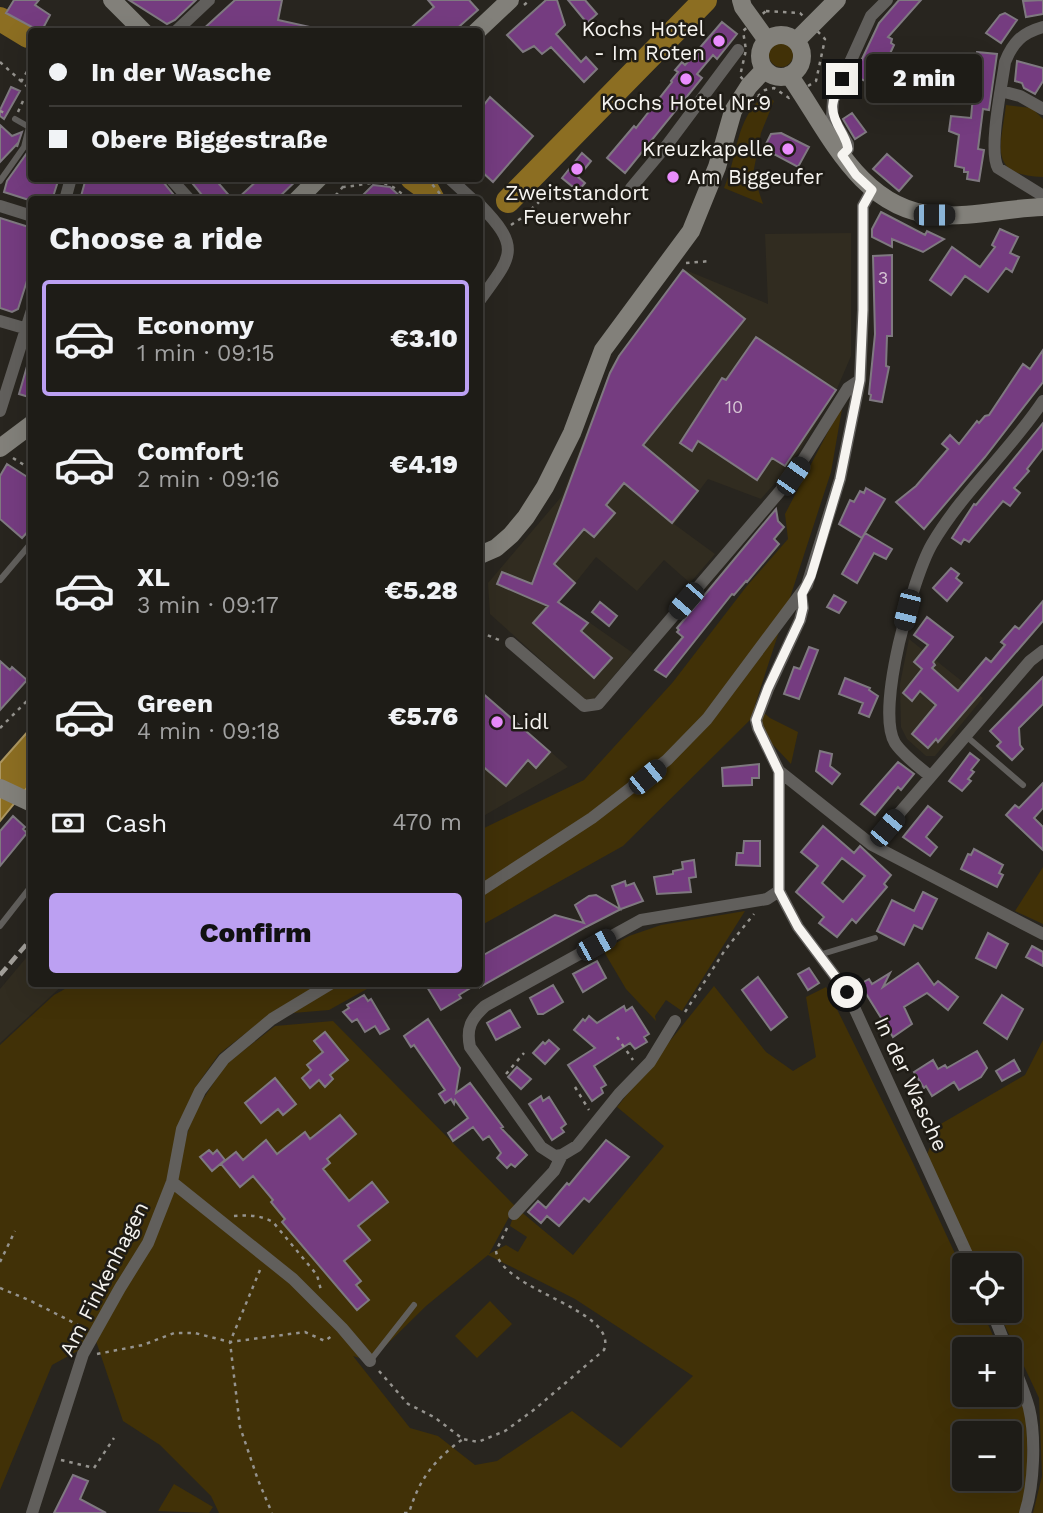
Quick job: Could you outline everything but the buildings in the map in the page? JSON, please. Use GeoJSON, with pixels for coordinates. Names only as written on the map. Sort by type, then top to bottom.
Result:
{"type":"FeatureCollection","features":[{"type":"Feature","properties":{"kind":"main road"},"geometry":{"type":"LineString","coordinates":[[112,0],[128,25]]}},
{"type":"Feature","properties":{"kind":"main road"},"geometry":{"type":"LineString","coordinates":[[480,28],[510,0]]}},
{"type":"Feature","properties":{"kind":"main road"},"geometry":{"type":"LineString","coordinates":[[741,0],[766,39]]}},
{"type":"Feature","properties":{"kind":"main road"},"geometry":{"type":"LineString","coordinates":[[796,41],[837,0]]}},
{"type":"Feature","properties":{"kind":"main road"},"geometry":{"type":"LineString","coordinates":[[785,34],[796,41],[802,53],[799,67],[789,75],[773,76],[764,70],[760,51],[766,39],[785,34]]}},
{"type":"Feature","properties":{"kind":"main road"},"geometry":{"type":"LineString","coordinates":[[483,554],[496,548],[526,517],[545,487],[572,433],[603,350],[691,231],[717,167],[733,111],[749,86],[764,70]]}},
{"type":"Feature","properties":{"kind":"main road"},"geometry":{"type":"LineString","coordinates":[[789,75],[856,175],[872,190],[897,206],[934,215],[1043,207]]}},
{"type":"Feature","properties":{"kind":"main road"},"geometry":{"type":"LineString","coordinates":[[301,196],[315,182]]}},
{"type":"Feature","properties":{"kind":"main road"},"geometry":{"type":"LineString","coordinates":[[3,445],[28,427]]}},
{"type":"Feature","properties":{"kind":"main road"},"geometry":{"type":"LineString","coordinates":[[0,788],[28,802]]}},
{"type":"Feature","properties":{"kind":"street"},"geometry":{"type":"LineString","coordinates":[[179,28],[209,0]]}},
{"type":"Feature","properties":{"kind":"street"},"geometry":{"type":"LineString","coordinates":[[842,155],[848,149],[848,144],[832,117],[833,100],[865,27],[871,16],[887,0]]}},
{"type":"Feature","properties":{"kind":"street"},"geometry":{"type":"LineString","coordinates":[[1043,27],[1032,30],[1015,42],[1006,62],[994,146],[995,162],[1003,172],[1043,198]]}},
{"type":"Feature","properties":{"kind":"street"},"geometry":{"type":"LineString","coordinates":[[631,188],[738,51]]}},
{"type":"Feature","properties":{"kind":"street"},"geometry":{"type":"LineString","coordinates":[[1001,91],[1020,96],[1043,109]]}},
{"type":"Feature","properties":{"kind":"street"},"geometry":{"type":"LineString","coordinates":[[174,182],[186,196]]}},
{"type":"Feature","properties":{"kind":"street"},"geometry":{"type":"LineString","coordinates":[[453,182],[469,196]]}},
{"type":"Feature","properties":{"kind":"street"},"geometry":{"type":"LineString","coordinates":[[483,889],[592,818],[667,760],[707,719],[802,594],[811,576],[840,479],[860,380],[863,206],[872,190]]}},
{"type":"Feature","properties":{"kind":"street"},"geometry":{"type":"LineString","coordinates":[[0,206],[28,215]]}},
{"type":"Feature","properties":{"kind":"street"},"geometry":{"type":"LineString","coordinates":[[483,208],[502,230],[509,247],[503,269],[483,296]]}},
{"type":"Feature","properties":{"kind":"street"},"geometry":{"type":"LineString","coordinates":[[0,321],[28,330]]}},
{"type":"Feature","properties":{"kind":"street"},"geometry":{"type":"LineString","coordinates":[[0,411],[28,333]]}},
{"type":"Feature","properties":{"kind":"street"},"geometry":{"type":"LineString","coordinates":[[511,643],[584,706],[598,704],[793,476],[848,388],[860,380]]}},
{"type":"Feature","properties":{"kind":"street"},"geometry":{"type":"LineString","coordinates":[[930,776],[895,743],[889,715],[896,657],[913,587],[932,545],[956,509],[1043,401]]}},
{"type":"Feature","properties":{"kind":"street"},"geometry":{"type":"LineString","coordinates":[[675,1021],[650,1062],[577,1146],[555,1157],[541,1147],[470,1047],[467,1034],[469,1024],[485,1006],[641,920],[762,900],[779,891],[779,772],[756,720],[800,620],[802,594]]}},
{"type":"Feature","properties":{"kind":"street"},"geometry":{"type":"LineString","coordinates":[[872,845],[1030,661],[1043,652]]}},
{"type":"Feature","properties":{"kind":"street"},"geometry":{"type":"LineString","coordinates":[[779,772],[872,845],[1043,934]]}},
{"type":"Feature","properties":{"kind":"street","name":"In der Wasche"},"geometry":{"type":"LineString","coordinates":[[779,891],[798,927],[838,978],[855,1008],[967,1253]]}},
{"type":"Feature","properties":{"kind":"street","name":"Am Finkenhagen"},"geometry":{"type":"LineString","coordinates":[[32,1513],[83,1354],[148,1243],[173,1182],[182,1129],[200,1091],[224,1059],[272,1019],[325,987]]}},
{"type":"Feature","properties":{"kind":"street"},"geometry":{"type":"LineString","coordinates":[[514,1214],[554,1171],[562,1155]]}},
{"type":"Feature","properties":{"kind":"street"},"geometry":{"type":"LineString","coordinates":[[173,1182],[267,1256],[342,1328],[370,1361]]}},
{"type":"Feature","properties":{"kind":"street"},"geometry":{"type":"LineString","coordinates":[[1022,1389],[1029,1409],[1031,1428],[1031,1478],[1025,1513]]}},
{"type":"Feature","properties":{"kind":"lane"},"geometry":{"type":"LineString","coordinates":[[15,119],[28,126]]}},
{"type":"Feature","properties":{"kind":"lane"},"geometry":{"type":"LineString","coordinates":[[0,181],[24,147],[28,131]]}},
{"type":"Feature","properties":{"kind":"lane"},"geometry":{"type":"LineString","coordinates":[[0,580],[28,547]]}},
{"type":"Feature","properties":{"kind":"lane"},"geometry":{"type":"LineString","coordinates":[[966,736],[1023,785]]}},
{"type":"Feature","properties":{"kind":"lane"},"geometry":{"type":"LineString","coordinates":[[0,926],[28,890]]}},
{"type":"Feature","properties":{"kind":"lane"},"geometry":{"type":"LineString","coordinates":[[819,955],[875,938]]}},
{"type":"Feature","properties":{"kind":"lane"},"geometry":{"type":"LineString","coordinates":[[370,1361],[414,1305]]}},
{"type":"Feature","properties":{"kind":"path"},"geometry":{"type":"LineString","coordinates":[[0,64],[28,88]]}},
{"type":"Feature","properties":{"kind":"path"},"geometry":{"type":"LineString","coordinates":[[21,82],[28,70]]}},
{"type":"Feature","properties":{"kind":"path"},"geometry":{"type":"LineString","coordinates":[[749,86],[758,96],[765,90],[774,89],[789,98],[800,91]]}},
{"type":"Feature","properties":{"kind":"path"},"geometry":{"type":"LineString","coordinates":[[19,110],[23,101],[28,103]]}},
{"type":"Feature","properties":{"kind":"path"},"geometry":{"type":"LineString","coordinates":[[334,196],[346,182]]}},
{"type":"Feature","properties":{"kind":"path"},"geometry":{"type":"LineString","coordinates":[[342,187],[361,186],[372,182]]}},
{"type":"Feature","properties":{"kind":"path"},"geometry":{"type":"LineString","coordinates":[[379,182],[391,184],[404,196]]}},
{"type":"Feature","properties":{"kind":"path"},"geometry":{"type":"LineString","coordinates":[[430,182],[442,196]]}},
{"type":"Feature","properties":{"kind":"path"},"geometry":{"type":"LineString","coordinates":[[502,230],[523,217],[539,202]]}},
{"type":"Feature","properties":{"kind":"path"},"geometry":{"type":"LineString","coordinates":[[672,257],[681,263],[710,261]]}},
{"type":"Feature","properties":{"kind":"path"},"geometry":{"type":"LineString","coordinates":[[3,445],[14,458],[28,467]]}},
{"type":"Feature","properties":{"kind":"path"},"geometry":{"type":"LineString","coordinates":[[483,634],[511,643]]}},
{"type":"Feature","properties":{"kind":"path"},"geometry":{"type":"LineString","coordinates":[[0,728],[28,700]]}},
{"type":"Feature","properties":{"kind":"path"},"geometry":{"type":"LineString","coordinates":[[675,1021],[683,1015],[725,950],[760,907],[762,900]]}},
{"type":"Feature","properties":{"kind":"path"},"geometry":{"type":"LineString","coordinates":[[617,1037],[640,1071]]}},
{"type":"Feature","properties":{"kind":"path"},"geometry":{"type":"LineString","coordinates":[[496,1084],[524,1054]]}},
{"type":"Feature","properties":{"kind":"path"},"geometry":{"type":"LineString","coordinates":[[575,1087],[597,1121]]}},
{"type":"Feature","properties":{"kind":"path"},"geometry":{"type":"LineString","coordinates":[[370,1361],[408,1404],[433,1417],[463,1439],[478,1442],[505,1431],[566,1385],[604,1350],[606,1337],[598,1324],[534,1287],[501,1263],[496,1251],[514,1214]]}},
{"type":"Feature","properties":{"kind":"path"},"geometry":{"type":"LineString","coordinates":[[222,1221],[231,1216],[247,1215],[265,1217],[273,1222],[317,1275],[322,1287],[318,1304]]}},
{"type":"Feature","properties":{"kind":"path"},"geometry":{"type":"LineString","coordinates":[[0,1262],[6,1244],[15,1231]]}},
{"type":"Feature","properties":{"kind":"path"},"geometry":{"type":"LineString","coordinates":[[267,1256],[252,1285],[230,1342],[240,1427],[272,1513]]}},
{"type":"Feature","properties":{"kind":"path"},"geometry":{"type":"LineString","coordinates":[[0,1288],[93,1333]]}},
{"type":"Feature","properties":{"kind":"path"},"geometry":{"type":"LineString","coordinates":[[83,1354],[104,1354],[143,1345],[174,1333],[195,1333],[230,1342],[305,1332],[325,1341],[342,1328]]}},
{"type":"Feature","properties":{"kind":"path"},"geometry":{"type":"LineString","coordinates":[[51,1458],[94,1468],[114,1438]]}},
{"type":"Feature","properties":{"kind":"path"},"geometry":{"type":"LineString","coordinates":[[404,1513],[409,1513],[416,1490],[434,1464],[463,1439]]}},
{"type":"Feature","properties":{"kind":"shaded area"},"geometry":{"type":"Polygon","coordinates":[[[781,43],[789,47],[793,55],[789,63],[781,67],[773,63],[769,55],[773,47],[781,43]]]}},
{"type":"Feature","properties":{"kind":"shaded area"},"geometry":{"type":"Polygon","coordinates":[[[765,95],[774,101],[761,133],[753,174],[763,204],[724,188],[743,126],[755,104],[765,95]]]}},
{"type":"Feature","properties":{"kind":"shaded area"},"geometry":{"type":"Polygon","coordinates":[[[1006,105],[1032,108],[1043,119],[1043,177],[1013,171],[1005,164],[1001,146],[1006,105]]]}},
{"type":"Feature","properties":{"kind":"shaded area"},"geometry":{"type":"Polygon","coordinates":[[[851,233],[851,356],[836,391],[789,467],[761,499],[708,479],[674,524],[715,554],[690,583],[664,560],[637,591],[596,557],[560,602],[633,653],[590,704],[490,614],[488,583],[562,496],[612,365],[683,269],[768,304],[765,234],[851,233]]]}},
{"type":"Feature","properties":{"kind":"shaded area"},"geometry":{"type":"Polygon","coordinates":[[[843,403],[831,472],[755,705],[770,718],[798,732],[791,764],[750,720],[623,846],[483,924],[483,829],[584,780],[673,682],[746,587],[788,539],[785,514],[843,403]]]}},
{"type":"Feature","properties":{"kind":"shaded area"},"geometry":{"type":"Polygon","coordinates":[[[909,639],[983,698],[935,756],[926,756],[907,739],[901,727],[900,684],[909,639]]]}},
{"type":"Feature","properties":{"kind":"shaded area","name":"Lidl"},"geometry":{"type":"Polygon","coordinates":[[[483,693],[568,767],[483,816],[483,693]]]}},
{"type":"Feature","properties":{"kind":"shaded area"},"geometry":{"type":"Polygon","coordinates":[[[28,731],[28,787],[0,821],[0,763],[28,731]]]}},
{"type":"Feature","properties":{"kind":"shaded area"},"geometry":{"type":"Polygon","coordinates":[[[1043,867],[1043,924],[1015,911],[1043,867]]]}},
{"type":"Feature","properties":{"kind":"shaded area"},"geometry":{"type":"Polygon","coordinates":[[[745,911],[682,1011],[666,1000],[655,1016],[656,1021],[626,989],[603,950],[629,936],[661,925],[745,911]]]}},
{"type":"Feature","properties":{"kind":"shaded area"},"geometry":{"type":"Polygon","coordinates":[[[28,956],[28,987],[61,987],[0,1043],[0,989],[28,956]]]}},
{"type":"Feature","properties":{"kind":"shaded area"},"geometry":{"type":"Polygon","coordinates":[[[714,986],[766,1052],[793,1071],[816,1057],[806,997],[826,987],[955,1253],[952,1253],[952,1323],[987,1323],[994,1337],[952,1337],[952,1407],[1022,1407],[1022,1399],[1026,1408],[1028,1476],[1020,1513],[219,1513],[211,1496],[160,1445],[123,1421],[96,1341],[52,1365],[0,1490],[0,1045],[54,995],[69,987],[371,987],[329,1010],[269,1015],[219,1054],[197,1085],[174,1177],[193,1115],[225,1065],[275,1026],[333,1021],[515,1206],[489,1254],[506,1245],[518,1252],[527,1237],[510,1226],[514,1214],[519,1210],[573,1255],[664,1146],[617,1107],[714,986]],[[488,1255],[426,1306],[370,1361],[353,1356],[410,1428],[438,1436],[475,1465],[497,1461],[572,1411],[621,1448],[693,1376],[575,1299],[488,1255]]]}},
{"type":"Feature","properties":{"kind":"shaded area"},"geometry":{"type":"Polygon","coordinates":[[[1043,1040],[1043,1513],[1033,1513],[1042,1476],[1039,1398],[1022,1362],[1022,1337],[1010,1337],[1004,1323],[1022,1323],[1022,1253],[971,1253],[926,1157],[939,1125],[1025,1075],[1043,1040]]]}},
{"type":"Feature","properties":{"kind":"shaded area"},"geometry":{"type":"Polygon","coordinates":[[[490,1301],[512,1324],[477,1358],[455,1336],[490,1301]]]}},
{"type":"Feature","properties":{"kind":"shaded area"},"geometry":{"type":"Polygon","coordinates":[[[174,1484],[213,1507],[209,1513],[158,1511],[174,1484]]]}},
{"type":"Feature","properties":{"kind":"waterway"},"geometry":{"type":"LineString","coordinates":[[508,201],[705,0]]}},
{"type":"Feature","properties":{"kind":"waterway"},"geometry":{"type":"LineString","coordinates":[[0,19],[28,36]]}},
{"type":"Feature","properties":{"kind":"waterway"},"geometry":{"type":"LineString","coordinates":[[417,182],[431,196]]}},
{"type":"Feature","properties":{"kind":"railway"},"geometry":{"type":"LineString","coordinates":[[0,975],[28,943]]}},
{"type":"Feature","properties":{"kind":"place","name":"Kochs Hotel - Im Roten"},"geometry":{"type":"Point","coordinates":[719,41]}},
{"type":"Feature","properties":{"kind":"place","name":"Kochs Hotel Nr.9"},"geometry":{"type":"Point","coordinates":[686,79]}},
{"type":"Feature","properties":{"kind":"place","name":"Kreuzkapelle"},"geometry":{"type":"Point","coordinates":[788,149]}},
{"type":"Feature","properties":{"kind":"place","name":"Zweitstandort Feuerwehr"},"geometry":{"type":"Point","coordinates":[577,169]}},
{"type":"Feature","properties":{"kind":"place","name":"Am Biggeufer"},"geometry":{"type":"Point","coordinates":[673,177]}},
{"type":"Feature","properties":{"kind":"place","name":"Lidl"},"geometry":{"type":"Point","coordinates":[497,722]}},
{"type":"Feature","properties":{"kind":"route"},"geometry":{"type":"LineString","coordinates":[[842,79],[831,107],[832,117],[848,144],[848,149],[842,155],[856,175],[872,190],[863,206],[860,380],[840,479],[811,576],[802,594],[800,620],[756,720],[779,772],[779,891],[798,927],[847,992]]}}]}
